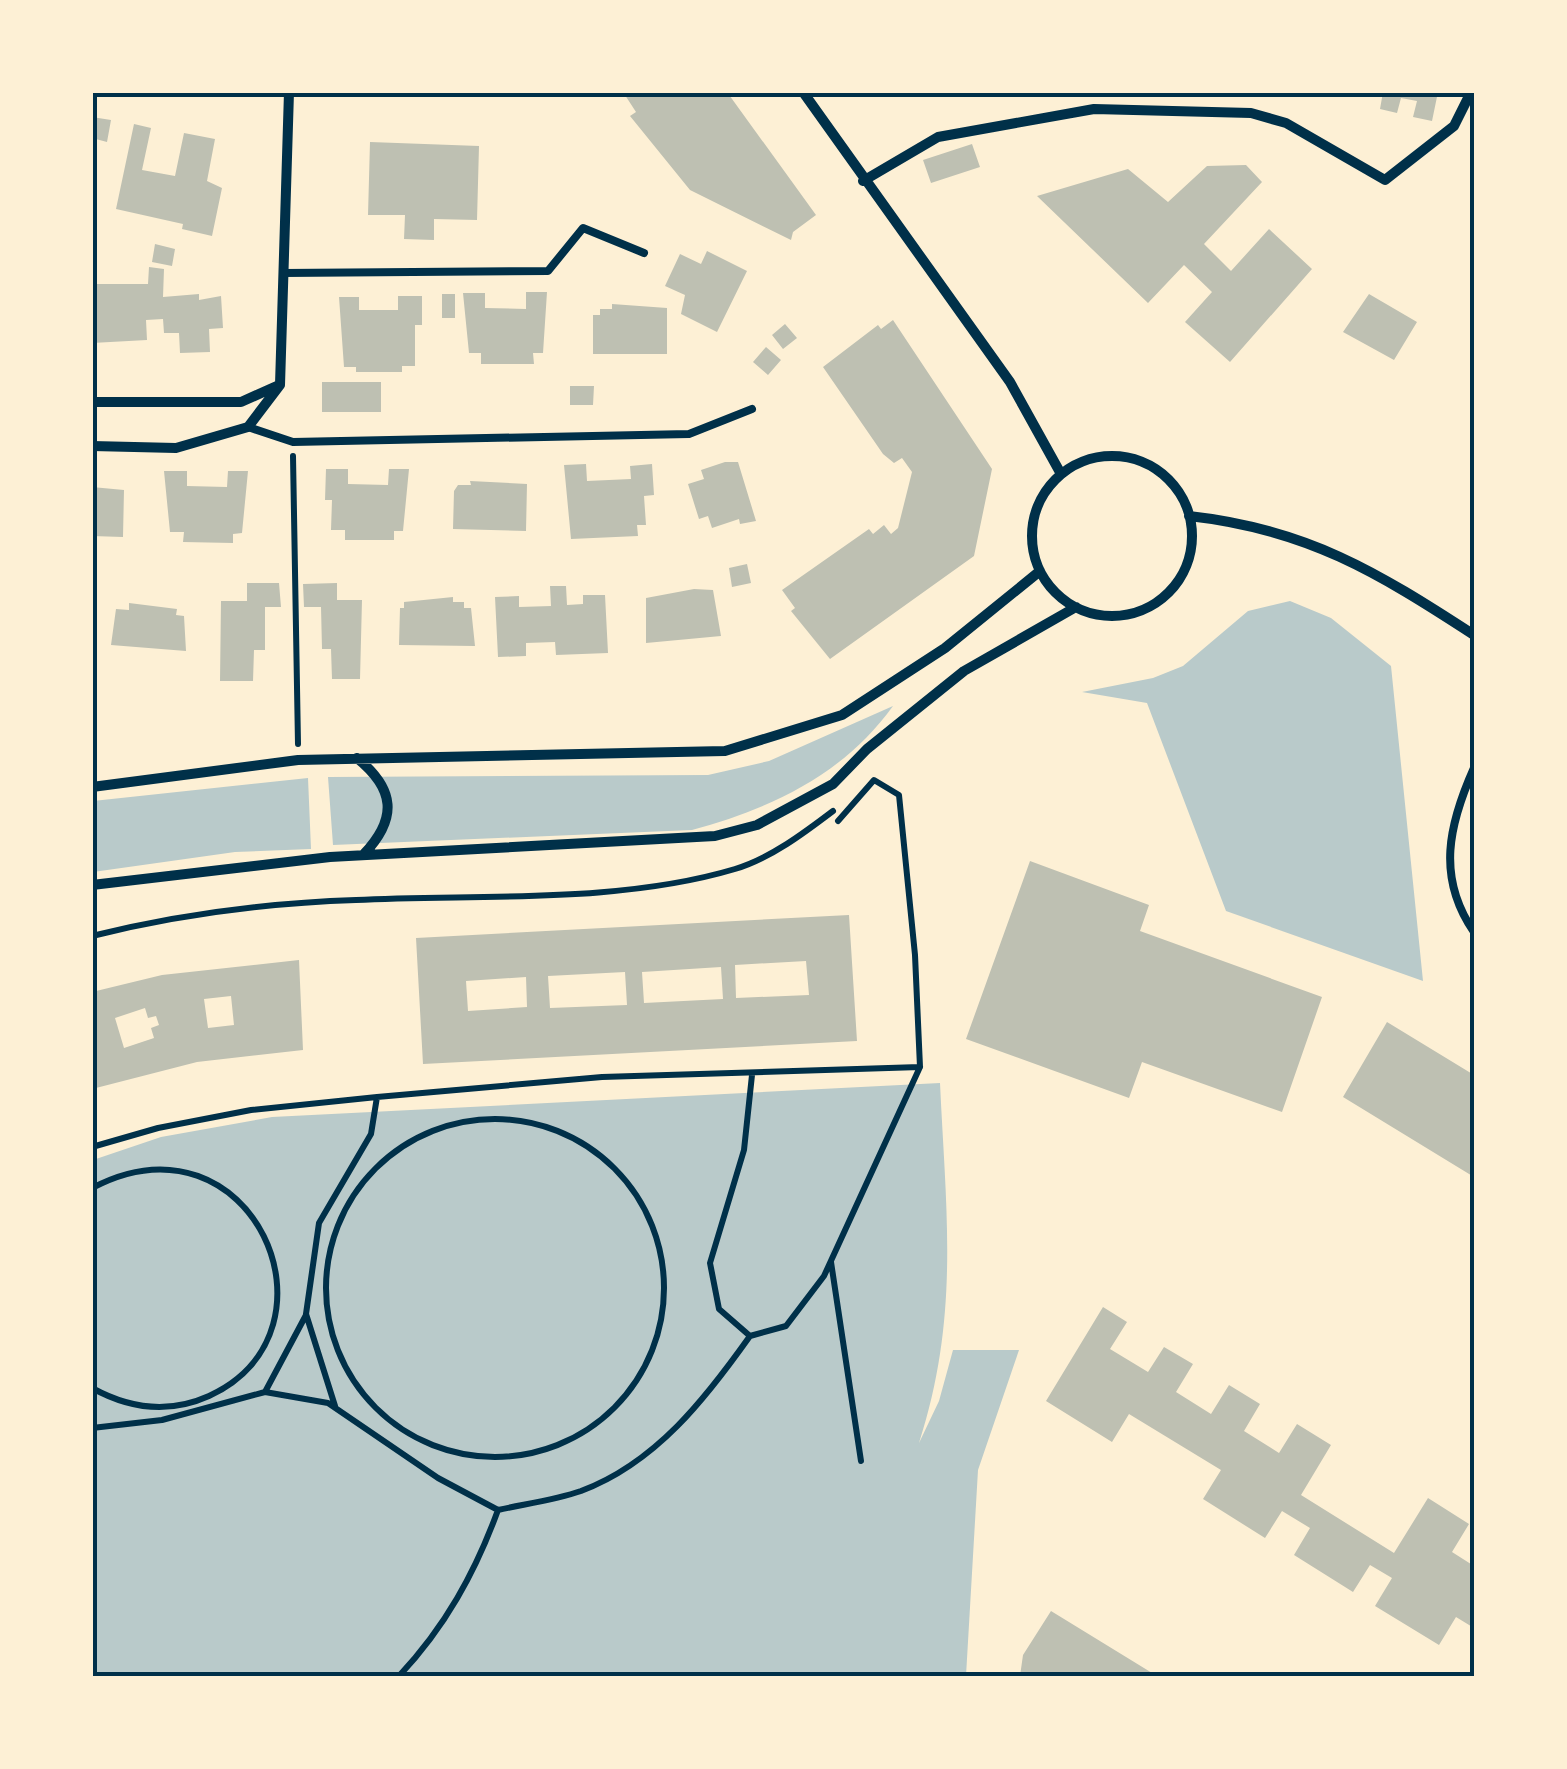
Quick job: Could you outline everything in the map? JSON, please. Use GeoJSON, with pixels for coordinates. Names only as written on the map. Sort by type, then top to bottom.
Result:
{"type":"FeatureCollection","features":[{"type":"Feature","properties":{"kind":"street"},"geometry":{"type":"LineString","coordinates":[[92,446],[176,448],[248,427],[280,385],[289,92]]}},
{"type":"Feature","properties":{"kind":"street"},"geometry":{"type":"LineString","coordinates":[[803,92],[1010,382],[1060,474]]}},
{"type":"Feature","properties":{"kind":"street"},"geometry":{"type":"LineString","coordinates":[[863,181],[938,137],[1094,109],[1251,113],[1286,123],[1385,180],[1454,126],[1471,92]]}},
{"type":"Feature","properties":{"kind":"street"},"geometry":{"type":"LineString","coordinates":[[92,402],[241,402],[280,385]]}},
{"type":"Feature","properties":{"kind":"street"},"geometry":{"type":"LineString","coordinates":[[1110,456],[1136,460],[1160,472],[1178,492],[1189,516],[1189,555],[1172,590],[1152,606],[1127,615],[1101,616],[1076,608],[1055,592],[1040,571],[1032,545],[1033,518],[1043,494],[1060,474],[1084,460],[1110,456]]}},
{"type":"Feature","properties":{"kind":"street"},"geometry":{"type":"LineString","coordinates":[[1189,516],[1241,522],[1299,537],[1386,578],[1474,634]]}},
{"type":"Feature","properties":{"kind":"street"},"geometry":{"type":"LineString","coordinates":[[92,787],[298,760],[726,751],[842,715],[945,648],[1040,571]]}},
{"type":"Feature","properties":{"kind":"street"},"geometry":{"type":"LineString","coordinates":[[92,886],[364,854],[714,836],[757,825],[834,784],[867,749],[964,671],[1076,608]]}},
{"type":"Feature","properties":{"kind":"street"},"geometry":{"type":"LineString","coordinates":[[357,758],[380,776],[389,807],[383,834],[364,854]]}},
{"type":"Feature","properties":{"kind":"lane"},"geometry":{"type":"LineString","coordinates":[[284,273],[548,271],[582,228],[644,253]]}},
{"type":"Feature","properties":{"kind":"lane"},"geometry":{"type":"LineString","coordinates":[[248,427],[293,442],[689,434],[752,409]]}},
{"type":"Feature","properties":{"kind":"lane"},"geometry":{"type":"LineString","coordinates":[[1474,768],[1453,817],[1449,869],[1474,932]]}},
{"type":"Feature","properties":{"kind":"path"},"geometry":{"type":"LineString","coordinates":[[293,442],[298,760]]}},
{"type":"Feature","properties":{"kind":"path"},"geometry":{"type":"LineString","coordinates":[[92,1428],[180,1416],[265,1392],[328,1403],[438,1478],[498,1510],[583,1490],[656,1447],[703,1401],[750,1336],[786,1326],[830,1261],[920,1067],[916,955],[899,795],[874,780],[838,821]]}},
{"type":"Feature","properties":{"kind":"path"},"geometry":{"type":"LineString","coordinates":[[92,936],[179,914],[275,904],[555,892],[682,881],[739,868],[796,838],[834,810]]}},
{"type":"Feature","properties":{"kind":"path"},"geometry":{"type":"LineString","coordinates":[[92,1147],[158,1128],[250,1110],[377,1097],[602,1077],[920,1067]]}},
{"type":"Feature","properties":{"kind":"path"},"geometry":{"type":"LineString","coordinates":[[750,1336],[720,1309],[710,1263],[744,1150],[752,1075]]}},
{"type":"Feature","properties":{"kind":"path"},"geometry":{"type":"LineString","coordinates":[[265,1392],[306,1314],[319,1223],[371,1134],[377,1097]]}},
{"type":"Feature","properties":{"kind":"path"},"geometry":{"type":"LineString","coordinates":[[522,1119],[568,1135],[608,1160],[638,1198],[658,1241],[666,1288],[658,1335],[641,1376],[614,1411],[536,1454],[491,1458],[406,1433],[372,1405],[347,1368],[330,1326],[326,1282],[334,1235],[354,1191],[388,1157],[428,1130],[474,1120],[522,1119]]}},
{"type":"Feature","properties":{"kind":"path"},"geometry":{"type":"LineString","coordinates":[[92,1188],[122,1172],[157,1168],[191,1172],[222,1187],[262,1228],[274,1258],[277,1291],[274,1324],[260,1352],[226,1388],[189,1405],[153,1409],[117,1402],[92,1388]]}},
{"type":"Feature","properties":{"kind":"path"},"geometry":{"type":"LineString","coordinates":[[830,1261],[861,1462]]}},
{"type":"Feature","properties":{"kind":"path"},"geometry":{"type":"LineString","coordinates":[[306,1314],[336,1408]]}},
{"type":"Feature","properties":{"kind":"path"},"geometry":{"type":"LineString","coordinates":[[399,1676],[429,1644],[460,1597],[498,1510]]}},
{"type":"Feature","properties":{"kind":"shaded area"},"geometry":{"type":"Polygon","coordinates":[[[1290,601],[1331,618],[1391,666],[1423,981],[1226,911],[1147,703],[1082,692],[1153,678],[1183,666],[1248,611],[1290,601]]]}},
{"type":"Feature","properties":{"kind":"shaded area"},"geometry":{"type":"Polygon","coordinates":[[[893,706],[852,751],[804,786],[750,811],[692,830],[333,845],[328,777],[708,775],[769,761],[893,706]]]}},
{"type":"Feature","properties":{"kind":"shaded area"},"geometry":{"type":"Polygon","coordinates":[[[308,778],[311,849],[235,852],[93,872],[93,801],[308,778]]]}},
{"type":"Feature","properties":{"kind":"shaded area"},"geometry":{"type":"Polygon","coordinates":[[[940,1083],[947,1221],[945,1308],[932,1396],[919,1443],[939,1401],[953,1350],[1019,1350],[978,1470],[966,1676],[93,1676],[93,1160],[161,1137],[272,1117],[940,1083]]]}},
{"type":"Feature","properties":{"kind":"building"},"geometry":{"type":"Polygon","coordinates":[[[623,92],[727,92],[816,215],[793,232],[791,240],[690,190],[630,116],[636,112],[623,92]]]}},
{"type":"Feature","properties":{"kind":"building"},"geometry":{"type":"Polygon","coordinates":[[[1383,92],[1438,92],[1432,121],[1413,117],[1417,101],[1401,98],[1397,113],[1380,109],[1383,92]]]}},
{"type":"Feature","properties":{"kind":"building"},"geometry":{"type":"Polygon","coordinates":[[[92,117],[111,120],[107,142],[92,138],[92,117]]]}},
{"type":"Feature","properties":{"kind":"building"},"geometry":{"type":"Polygon","coordinates":[[[134,124],[151,128],[142,170],[175,176],[184,133],[215,139],[207,181],[222,188],[212,236],[182,229],[183,224],[116,209],[134,124]]]}},
{"type":"Feature","properties":{"kind":"building"},"geometry":{"type":"Polygon","coordinates":[[[370,142],[479,146],[477,220],[434,219],[434,240],[404,239],[405,215],[368,215],[370,142]]]}},
{"type":"Feature","properties":{"kind":"building"},"geometry":{"type":"Polygon","coordinates":[[[972,144],[980,167],[931,183],[923,160],[972,144]]]}},
{"type":"Feature","properties":{"kind":"building"},"geometry":{"type":"Polygon","coordinates":[[[1246,165],[1262,182],[1204,244],[1231,271],[1269,229],[1312,269],[1230,362],[1185,322],[1212,292],[1184,265],[1148,303],[1037,196],[1128,169],[1168,202],[1207,166],[1246,165]]]}},
{"type":"Feature","properties":{"kind":"building"},"geometry":{"type":"Polygon","coordinates":[[[155,244],[175,249],[172,266],[152,262],[155,244]]]}},
{"type":"Feature","properties":{"kind":"building"},"geometry":{"type":"Polygon","coordinates":[[[707,251],[747,271],[717,332],[681,314],[685,295],[665,286],[680,254],[701,264],[707,251]]]}},
{"type":"Feature","properties":{"kind":"building"},"geometry":{"type":"Polygon","coordinates":[[[149,267],[164,269],[163,297],[199,294],[199,300],[221,296],[223,328],[209,329],[210,352],[180,353],[179,333],[164,333],[163,319],[146,320],[147,340],[92,343],[92,284],[148,284],[149,267]]]}},
{"type":"Feature","properties":{"kind":"building"},"geometry":{"type":"Polygon","coordinates":[[[526,292],[547,292],[543,353],[533,353],[534,364],[481,364],[481,353],[469,353],[463,293],[485,293],[485,308],[526,309],[526,292]]]}},
{"type":"Feature","properties":{"kind":"building"},"geometry":{"type":"Polygon","coordinates":[[[442,294],[455,294],[455,318],[442,318],[442,294]]]}},
{"type":"Feature","properties":{"kind":"building"},"geometry":{"type":"Polygon","coordinates":[[[1369,294],[1417,322],[1394,360],[1343,332],[1369,294]]]}},
{"type":"Feature","properties":{"kind":"building"},"geometry":{"type":"Polygon","coordinates":[[[398,296],[422,296],[422,325],[415,325],[415,366],[402,366],[402,372],[356,372],[356,367],[344,367],[339,297],[359,297],[359,310],[398,310],[398,296]]]}},
{"type":"Feature","properties":{"kind":"building"},"geometry":{"type":"Polygon","coordinates":[[[612,304],[667,308],[667,354],[593,354],[593,315],[600,315],[600,309],[612,309],[612,304]]]}},
{"type":"Feature","properties":{"kind":"building"},"geometry":{"type":"Polygon","coordinates":[[[893,320],[992,469],[974,556],[830,659],[791,611],[795,608],[782,590],[869,529],[873,534],[884,525],[891,534],[898,528],[912,472],[902,458],[894,463],[883,454],[823,367],[878,325],[881,329],[893,320]]]}},
{"type":"Feature","properties":{"kind":"building"},"geometry":{"type":"Polygon","coordinates":[[[785,324],[797,338],[783,349],[772,335],[785,324]]]}},
{"type":"Feature","properties":{"kind":"building"},"geometry":{"type":"Polygon","coordinates":[[[766,347],[781,360],[768,375],[753,362],[766,347]]]}},
{"type":"Feature","properties":{"kind":"building"},"geometry":{"type":"Polygon","coordinates":[[[322,382],[381,382],[381,412],[322,412],[322,382]]]}},
{"type":"Feature","properties":{"kind":"building"},"geometry":{"type":"Polygon","coordinates":[[[570,386],[594,386],[593,405],[570,405],[570,386]]]}},
{"type":"Feature","properties":{"kind":"building"},"geometry":{"type":"Polygon","coordinates":[[[738,462],[756,521],[740,524],[739,519],[712,528],[708,516],[699,519],[688,484],[704,479],[701,470],[738,462]]]}},
{"type":"Feature","properties":{"kind":"building"},"geometry":{"type":"Polygon","coordinates":[[[586,464],[587,481],[631,479],[630,466],[652,464],[654,495],[644,496],[646,525],[637,525],[638,536],[571,539],[564,465],[586,464]]]}},
{"type":"Feature","properties":{"kind":"building"},"geometry":{"type":"Polygon","coordinates":[[[326,469],[348,469],[348,484],[388,485],[389,469],[409,469],[403,531],[394,531],[394,540],[345,540],[345,530],[331,530],[332,500],[325,500],[326,469]]]}},
{"type":"Feature","properties":{"kind":"building"},"geometry":{"type":"Polygon","coordinates":[[[164,471],[187,471],[187,486],[227,487],[228,471],[248,471],[242,533],[233,534],[233,543],[183,542],[184,532],[170,532],[164,471]]]}},
{"type":"Feature","properties":{"kind":"building"},"geometry":{"type":"Polygon","coordinates":[[[470,481],[527,484],[526,531],[453,529],[454,491],[458,485],[471,485],[470,481]]]}},
{"type":"Feature","properties":{"kind":"building"},"geometry":{"type":"Polygon","coordinates":[[[92,487],[124,490],[123,537],[92,536],[92,487]]]}},
{"type":"Feature","properties":{"kind":"building"},"geometry":{"type":"Polygon","coordinates":[[[747,564],[751,583],[732,587],[729,568],[747,564]]]}},
{"type":"Feature","properties":{"kind":"building"},"geometry":{"type":"Polygon","coordinates":[[[247,583],[279,583],[281,607],[265,607],[265,650],[254,650],[253,681],[220,681],[221,601],[247,601],[247,583]]]}},
{"type":"Feature","properties":{"kind":"building"},"geometry":{"type":"Polygon","coordinates":[[[337,583],[337,600],[362,600],[360,679],[332,679],[331,649],[322,649],[321,607],[304,607],[303,584],[337,583]]]}},
{"type":"Feature","properties":{"kind":"building"},"geometry":{"type":"Polygon","coordinates":[[[550,586],[566,586],[567,605],[583,604],[583,595],[605,595],[608,653],[556,655],[555,642],[526,643],[526,656],[498,657],[495,597],[519,596],[519,607],[551,606],[550,586]]]}},
{"type":"Feature","properties":{"kind":"building"},"geometry":{"type":"Polygon","coordinates":[[[694,589],[713,590],[721,636],[646,643],[646,598],[694,589]]]}},
{"type":"Feature","properties":{"kind":"building"},"geometry":{"type":"Polygon","coordinates":[[[453,597],[453,602],[464,602],[464,608],[471,608],[475,646],[399,645],[400,608],[404,608],[404,602],[453,597]]]}},
{"type":"Feature","properties":{"kind":"building"},"geometry":{"type":"Polygon","coordinates":[[[129,603],[177,609],[176,615],[184,616],[186,651],[111,645],[116,609],[129,610],[129,603]]]}},
{"type":"Feature","properties":{"kind":"building"},"geometry":{"type":"Polygon","coordinates":[[[1030,861],[1149,905],[1140,931],[1322,997],[1282,1112],[1142,1062],[1129,1098],[966,1039],[1030,861]]]}},
{"type":"Feature","properties":{"kind":"building"},"geometry":{"type":"Polygon","coordinates":[[[849,915],[857,1041],[423,1064],[416,938],[849,915]],[[806,961],[735,965],[736,998],[809,995],[806,961]],[[721,967],[642,972],[644,1003],[723,999],[721,967]],[[625,972],[548,976],[550,1008],[627,1005],[625,972]],[[526,977],[466,981],[468,1011],[527,1007],[526,977]]]}},
{"type":"Feature","properties":{"kind":"building"},"geometry":{"type":"Polygon","coordinates":[[[299,960],[303,1050],[197,1062],[92,1089],[92,992],[162,975],[299,960]],[[231,996],[204,999],[208,1028],[234,1025],[231,996]],[[145,1008],[115,1018],[124,1048],[154,1038],[151,1028],[159,1025],[156,1016],[148,1018],[145,1008]]]}},
{"type":"Feature","properties":{"kind":"building"},"geometry":{"type":"Polygon","coordinates":[[[1387,1022],[1474,1075],[1474,1177],[1343,1097],[1387,1022]]]}},
{"type":"Feature","properties":{"kind":"building"},"geometry":{"type":"Polygon","coordinates":[[[1103,1307],[1127,1322],[1110,1349],[1148,1372],[1164,1347],[1193,1364],[1176,1392],[1211,1414],[1229,1385],[1260,1404],[1244,1431],[1279,1453],[1297,1424],[1331,1445],[1301,1495],[1394,1553],[1428,1498],[1469,1524],[1452,1552],[1474,1566],[1474,1628],[1456,1617],[1439,1645],[1375,1606],[1392,1578],[1370,1565],[1353,1592],[1294,1555],[1310,1528],[1282,1511],[1265,1538],[1203,1499],[1221,1470],[1129,1414],[1112,1442],[1046,1401],[1103,1307]]]}},
{"type":"Feature","properties":{"kind":"building"},"geometry":{"type":"Polygon","coordinates":[[[1051,1611],[1157,1676],[1020,1676],[1023,1655],[1051,1611]]]}}]}
